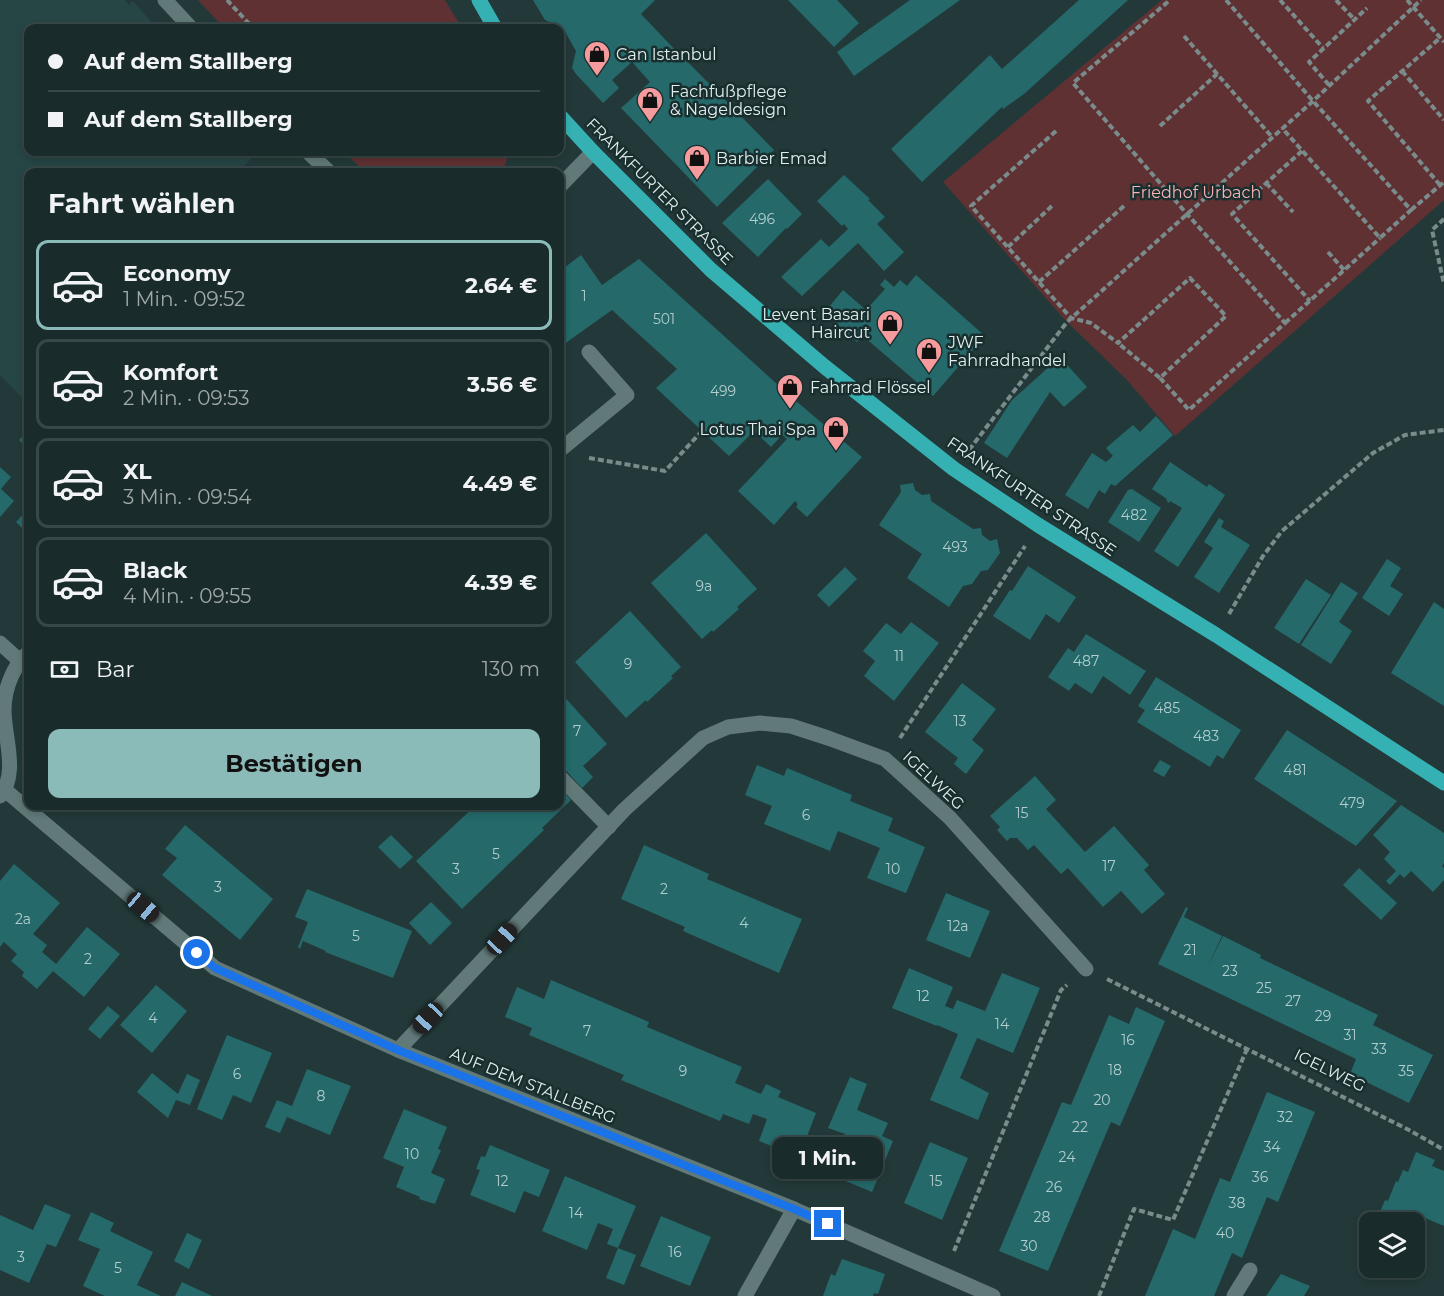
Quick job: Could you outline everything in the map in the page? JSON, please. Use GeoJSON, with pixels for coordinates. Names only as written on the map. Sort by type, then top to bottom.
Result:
{"type":"FeatureCollection","features":[{"type":"Feature","properties":{"kind":"main road"},"geometry":{"type":"LineString","coordinates":[[479,0],[493,24]]}},
{"type":"Feature","properties":{"kind":"main road","name":"FRANKFURTER STRASSE"},"geometry":{"type":"LineString","coordinates":[[564,120],[711,270],[825,367],[954,469],[1038,525],[1216,635],[1444,783]]}},
{"type":"Feature","properties":{"kind":"street"},"geometry":{"type":"LineString","coordinates":[[165,0],[187,24]]}},
{"type":"Feature","properties":{"kind":"street"},"geometry":{"type":"LineString","coordinates":[[564,182],[593,152]]}},
{"type":"Feature","properties":{"kind":"street"},"geometry":{"type":"LineString","coordinates":[[312,156],[325,168]]}},
{"type":"Feature","properties":{"kind":"street"},"geometry":{"type":"LineString","coordinates":[[564,447],[627,395],[590,352]]}},
{"type":"Feature","properties":{"kind":"street"},"geometry":{"type":"LineString","coordinates":[[0,643],[24,657],[7,686],[4,711],[10,767],[3,793]]}},
{"type":"Feature","properties":{"kind":"street","name":"IGELWEG"},"geometry":{"type":"LineString","coordinates":[[398,1050],[624,810],[703,738],[728,727],[760,723],[791,726],[885,759],[950,818],[1086,969]]}},
{"type":"Feature","properties":{"kind":"street"},"geometry":{"type":"LineString","coordinates":[[564,781],[609,827]]}},
{"type":"Feature","properties":{"kind":"street","name":"AUF DEM STALLBERG"},"geometry":{"type":"LineString","coordinates":[[3,793],[215,968],[398,1050],[794,1209],[993,1296]]}},
{"type":"Feature","properties":{"kind":"street"},"geometry":{"type":"LineString","coordinates":[[745,1296],[794,1209]]}},
{"type":"Feature","properties":{"kind":"street"},"geometry":{"type":"LineString","coordinates":[[1234,1296],[1250,1270]]}},
{"type":"Feature","properties":{"kind":"path"},"geometry":{"type":"LineString","coordinates":[[227,0],[250,24]]}},
{"type":"Feature","properties":{"kind":"path"},"geometry":{"type":"LineString","coordinates":[[1170,0],[1073,83],[1285,323]]}},
{"type":"Feature","properties":{"kind":"path"},"geometry":{"type":"LineString","coordinates":[[1226,0],[1411,210]]}},
{"type":"Feature","properties":{"kind":"path"},"geometry":{"type":"LineString","coordinates":[[1280,0],[1323,48]]}},
{"type":"Feature","properties":{"kind":"path"},"geometry":{"type":"LineString","coordinates":[[1336,0],[1354,20]]}},
{"type":"Feature","properties":{"kind":"path"},"geometry":{"type":"LineString","coordinates":[[1407,0],[1444,42]]}},
{"type":"Feature","properties":{"kind":"path"},"geometry":{"type":"LineString","coordinates":[[954,469],[1067,322],[1313,101],[1421,0]]}},
{"type":"Feature","properties":{"kind":"path"},"geometry":{"type":"LineString","coordinates":[[1329,85],[1309,62],[1367,8]]}},
{"type":"Feature","properties":{"kind":"path"},"geometry":{"type":"LineString","coordinates":[[1184,36],[1272,137]]}},
{"type":"Feature","properties":{"kind":"path"},"geometry":{"type":"LineString","coordinates":[[1440,38],[1368,101],[1440,185]]}},
{"type":"Feature","properties":{"kind":"path"},"geometry":{"type":"LineString","coordinates":[[1402,71],[1444,120]]}},
{"type":"Feature","properties":{"kind":"path"},"geometry":{"type":"LineString","coordinates":[[1160,126],[1216,74]]}},
{"type":"Feature","properties":{"kind":"path"},"geometry":{"type":"LineString","coordinates":[[1282,128],[1380,238]]}},
{"type":"Feature","properties":{"kind":"path"},"geometry":{"type":"LineString","coordinates":[[1056,130],[971,206],[1071,318],[1091,323],[1118,343],[1160,378],[1189,410],[1444,182]]}},
{"type":"Feature","properties":{"kind":"path"},"geometry":{"type":"LineString","coordinates":[[1302,151],[1232,214],[1310,300]]}},
{"type":"Feature","properties":{"kind":"path"},"geometry":{"type":"LineString","coordinates":[[1266,183],[1293,212]]}},
{"type":"Feature","properties":{"kind":"path"},"geometry":{"type":"LineString","coordinates":[[1008,247],[1053,205]]}},
{"type":"Feature","properties":{"kind":"path"},"geometry":{"type":"LineString","coordinates":[[1039,282],[1124,206]]}},
{"type":"Feature","properties":{"kind":"path"},"geometry":{"type":"LineString","coordinates":[[1444,219],[1432,230],[1444,284]]}},
{"type":"Feature","properties":{"kind":"path"},"geometry":{"type":"LineString","coordinates":[[1328,252],[1344,270]]}},
{"type":"Feature","properties":{"kind":"path"},"geometry":{"type":"LineString","coordinates":[[1118,343],[1190,278],[1226,316],[1160,378]]}},
{"type":"Feature","properties":{"kind":"path"},"geometry":{"type":"LineString","coordinates":[[1216,635],[1263,556],[1282,531],[1373,453],[1405,435],[1444,430]]}},
{"type":"Feature","properties":{"kind":"path"},"geometry":{"type":"LineString","coordinates":[[588,458],[665,471],[702,431]]}},
{"type":"Feature","properties":{"kind":"path"},"geometry":{"type":"LineString","coordinates":[[885,759],[1038,525]]}},
{"type":"Feature","properties":{"kind":"path"},"geometry":{"type":"LineString","coordinates":[[944,1275],[1061,990],[1086,969]]}},
{"type":"Feature","properties":{"kind":"path","name":"IGELWEG"},"geometry":{"type":"LineString","coordinates":[[1086,969],[1444,1149]]}},
{"type":"Feature","properties":{"kind":"path"},"geometry":{"type":"LineString","coordinates":[[1099,1296],[1134,1209],[1173,1220],[1247,1049]]}},
{"type":"Feature","properties":{"kind":"shaded area"},"geometry":{"type":"Polygon","coordinates":[[[0,0],[125,0],[129,5],[133,1],[153,24],[24,24],[24,156],[254,156],[242,168],[24,168],[24,400],[0,375],[0,0]]]}},
{"type":"Feature","properties":{"kind":"green space"},"geometry":{"type":"Polygon","coordinates":[[[198,0],[445,0],[460,24],[220,24],[198,0]]]}},
{"type":"Feature","properties":{"kind":"green space","name":"Friedhof Urbach"},"geometry":{"type":"Polygon","coordinates":[[[1162,0],[1444,0],[1444,200],[1175,436],[1127,380],[1067,322],[943,182],[1162,0]]]}},
{"type":"Feature","properties":{"kind":"green space"},"geometry":{"type":"Polygon","coordinates":[[[348,156],[508,156],[504,168],[361,168],[348,156]]]}},
{"type":"Feature","properties":{"kind":"building"},"geometry":{"type":"Polygon","coordinates":[[[533,0],[655,0],[641,14],[774,150],[717,207],[621,108],[650,82],[632,62],[612,80],[619,88],[603,103],[572,68],[576,51],[564,30],[564,24],[554,24],[545,20],[533,0]]]}},
{"type":"Feature","properties":{"kind":"building"},"geometry":{"type":"Polygon","coordinates":[[[788,0],[837,0],[859,23],[834,47],[788,0]]]}},
{"type":"Feature","properties":{"kind":"building"},"geometry":{"type":"Polygon","coordinates":[[[910,0],[960,0],[854,76],[837,52],[910,0]]]}},
{"type":"Feature","properties":{"kind":"building"},"geometry":{"type":"Polygon","coordinates":[[[1079,0],[1128,0],[1024,94],[1003,109],[1002,107],[922,182],[891,149],[990,55],[1002,69],[1079,0]]]}},
{"type":"Feature","properties":{"kind":"building"},"geometry":{"type":"Polygon","coordinates":[[[844,175],[870,199],[868,200],[885,217],[877,224],[904,252],[884,271],[858,243],[802,296],[781,277],[821,239],[829,247],[848,229],[817,201],[844,175]]]}},
{"type":"Feature","properties":{"kind":"building"},"geometry":{"type":"Polygon","coordinates":[[[768,179],[802,214],[758,257],[722,223],[768,179]]]}},
{"type":"Feature","properties":{"kind":"building"},"geometry":{"type":"Polygon","coordinates":[[[581,255],[602,285],[639,259],[789,395],[862,457],[807,517],[796,507],[798,504],[795,501],[774,525],[738,491],[787,439],[782,435],[771,447],[754,431],[729,456],[656,388],[677,369],[612,310],[564,344],[564,268],[581,255]]]}},
{"type":"Feature","properties":{"kind":"building"},"geometry":{"type":"Polygon","coordinates":[[[916,275],[985,336],[933,396],[863,336],[857,342],[824,313],[843,290],[866,310],[885,289],[880,285],[885,279],[894,287],[900,280],[907,286],[916,275]]]}},
{"type":"Feature","properties":{"kind":"building"},"geometry":{"type":"Polygon","coordinates":[[[1060,357],[1087,387],[1064,407],[1050,392],[1007,458],[984,443],[1012,400],[1060,357]]]}},
{"type":"Feature","properties":{"kind":"building"},"geometry":{"type":"Polygon","coordinates":[[[1156,416],[1173,435],[1115,486],[1111,484],[1105,494],[1099,490],[1088,509],[1065,495],[1092,453],[1106,462],[1113,456],[1106,448],[1133,425],[1140,432],[1156,416]]]}},
{"type":"Feature","properties":{"kind":"building"},"geometry":{"type":"Polygon","coordinates":[[[24,435],[24,445],[19,440],[24,435]]]}},
{"type":"Feature","properties":{"kind":"building"},"geometry":{"type":"Polygon","coordinates":[[[1170,462],[1207,487],[1209,484],[1225,495],[1178,567],[1154,551],[1182,508],[1170,501],[1169,503],[1167,499],[1152,489],[1170,462]]]}},
{"type":"Feature","properties":{"kind":"building"},"geometry":{"type":"Polygon","coordinates":[[[0,467],[11,477],[1,489],[14,501],[0,517],[0,467]]]}},
{"type":"Feature","properties":{"kind":"building"},"geometry":{"type":"Polygon","coordinates":[[[913,483],[915,490],[922,495],[930,494],[931,501],[973,529],[981,528],[982,535],[990,541],[997,539],[1000,553],[988,570],[981,571],[972,584],[963,586],[949,607],[907,578],[922,554],[879,525],[901,492],[900,485],[913,483]]]}},
{"type":"Feature","properties":{"kind":"building"},"geometry":{"type":"Polygon","coordinates":[[[1132,489],[1161,508],[1139,542],[1108,522],[1128,490],[1132,489]]]}},
{"type":"Feature","properties":{"kind":"building"},"geometry":{"type":"Polygon","coordinates":[[[24,513],[24,530],[16,522],[24,513]]]}},
{"type":"Feature","properties":{"kind":"building"},"geometry":{"type":"Polygon","coordinates":[[[1219,518],[1224,521],[1221,527],[1250,545],[1219,593],[1194,577],[1213,548],[1204,542],[1219,518]]]}},
{"type":"Feature","properties":{"kind":"building"},"geometry":{"type":"Polygon","coordinates":[[[706,533],[757,589],[737,607],[739,609],[702,639],[651,583],[706,533]]]}},
{"type":"Feature","properties":{"kind":"building"},"geometry":{"type":"Polygon","coordinates":[[[1387,559],[1401,568],[1390,586],[1403,594],[1389,616],[1362,598],[1387,559]]]}},
{"type":"Feature","properties":{"kind":"building"},"geometry":{"type":"Polygon","coordinates":[[[1028,566],[1076,597],[1059,623],[1046,614],[1030,640],[993,616],[1028,566]]]}},
{"type":"Feature","properties":{"kind":"building"},"geometry":{"type":"Polygon","coordinates":[[[845,567],[857,579],[829,607],[817,595],[845,567]]]}},
{"type":"Feature","properties":{"kind":"building"},"geometry":{"type":"Polygon","coordinates":[[[1306,579],[1331,595],[1299,644],[1274,628],[1306,579]]]}},
{"type":"Feature","properties":{"kind":"building"},"geometry":{"type":"Polygon","coordinates":[[[1341,582],[1358,593],[1339,622],[1352,631],[1331,664],[1301,645],[1341,582]]]}},
{"type":"Feature","properties":{"kind":"building"},"geometry":{"type":"Polygon","coordinates":[[[1434,602],[1444,609],[1444,706],[1391,673],[1434,602]]]}},
{"type":"Feature","properties":{"kind":"building"},"geometry":{"type":"Polygon","coordinates":[[[630,611],[681,667],[671,676],[673,678],[626,718],[575,662],[630,611]]]}},
{"type":"Feature","properties":{"kind":"building"},"geometry":{"type":"Polygon","coordinates":[[[911,622],[939,643],[894,701],[864,676],[875,661],[863,651],[886,623],[901,634],[911,622]]]}},
{"type":"Feature","properties":{"kind":"building"},"geometry":{"type":"Polygon","coordinates":[[[1086,634],[1146,671],[1130,695],[1103,676],[1092,694],[1075,683],[1069,691],[1048,677],[1068,648],[1074,652],[1086,634]]]}},
{"type":"Feature","properties":{"kind":"building"},"geometry":{"type":"Polygon","coordinates":[[[1156,677],[1241,730],[1223,759],[1217,755],[1210,767],[1137,722],[1145,710],[1138,706],[1156,677]]]}},
{"type":"Feature","properties":{"kind":"building"},"geometry":{"type":"Polygon","coordinates":[[[962,683],[996,709],[972,740],[984,750],[966,774],[954,764],[958,758],[925,732],[962,683]]]}},
{"type":"Feature","properties":{"kind":"building"},"geometry":{"type":"Polygon","coordinates":[[[564,696],[607,744],[583,766],[593,777],[582,788],[564,768],[564,696]]]}},
{"type":"Feature","properties":{"kind":"building"},"geometry":{"type":"Polygon","coordinates":[[[1287,730],[1397,801],[1356,846],[1254,779],[1287,730]]]}},
{"type":"Feature","properties":{"kind":"building"},"geometry":{"type":"Polygon","coordinates":[[[1160,760],[1171,766],[1164,777],[1153,771],[1160,760]]]}},
{"type":"Feature","properties":{"kind":"building"},"geometry":{"type":"Polygon","coordinates":[[[757,765],[784,776],[787,768],[852,795],[850,801],[893,818],[888,831],[925,847],[906,893],[867,878],[880,848],[838,831],[830,851],[764,824],[772,806],[745,795],[757,765]]]}},
{"type":"Feature","properties":{"kind":"building"},"geometry":{"type":"Polygon","coordinates":[[[1035,776],[1056,800],[1046,809],[1085,852],[1114,826],[1149,865],[1144,870],[1165,894],[1142,914],[1121,891],[1103,907],[1068,868],[1061,874],[1034,845],[1028,850],[1017,838],[1010,838],[1007,841],[997,830],[1000,827],[990,816],[1035,776]]]}},
{"type":"Feature","properties":{"kind":"building"},"geometry":{"type":"Polygon","coordinates":[[[564,792],[571,800],[564,807],[564,792]]]}},
{"type":"Feature","properties":{"kind":"building"},"geometry":{"type":"Polygon","coordinates":[[[1401,805],[1444,833],[1444,863],[1442,866],[1444,880],[1433,892],[1411,871],[1404,878],[1400,874],[1390,885],[1386,881],[1396,871],[1384,859],[1390,852],[1373,835],[1401,805]]]}},
{"type":"Feature","properties":{"kind":"building"},"geometry":{"type":"Polygon","coordinates":[[[471,810],[561,810],[542,828],[544,830],[462,909],[416,861],[471,810]]]}},
{"type":"Feature","properties":{"kind":"building"},"geometry":{"type":"Polygon","coordinates":[[[185,825],[273,899],[240,940],[162,875],[177,858],[165,849],[185,825]]]}},
{"type":"Feature","properties":{"kind":"building"},"geometry":{"type":"Polygon","coordinates":[[[391,835],[413,857],[400,869],[378,847],[391,835]]]}},
{"type":"Feature","properties":{"kind":"building"},"geometry":{"type":"Polygon","coordinates":[[[644,845],[709,874],[707,879],[802,919],[779,973],[683,931],[685,927],[621,899],[644,845]]]}},
{"type":"Feature","properties":{"kind":"building"},"geometry":{"type":"Polygon","coordinates":[[[14,864],[60,903],[33,934],[47,945],[42,952],[56,964],[87,927],[120,954],[84,997],[53,971],[37,989],[22,976],[24,972],[11,961],[17,954],[4,942],[0,947],[0,881],[14,864]]]}},
{"type":"Feature","properties":{"kind":"building"},"geometry":{"type":"Polygon","coordinates":[[[1359,868],[1397,903],[1381,920],[1343,885],[1359,868]]]}},
{"type":"Feature","properties":{"kind":"building"},"geometry":{"type":"Polygon","coordinates":[[[307,889],[412,931],[393,978],[325,952],[303,941],[300,949],[298,947],[308,922],[295,917],[307,889]]]}},
{"type":"Feature","properties":{"kind":"building"},"geometry":{"type":"Polygon","coordinates":[[[946,893],[990,911],[970,958],[926,940],[946,893]]]}},
{"type":"Feature","properties":{"kind":"building"},"geometry":{"type":"Polygon","coordinates":[[[431,902],[452,923],[430,945],[409,923],[431,902]]]}},
{"type":"Feature","properties":{"kind":"building"},"geometry":{"type":"Polygon","coordinates":[[[1186,907],[1188,908],[1184,917],[1222,936],[1207,968],[1223,936],[1261,955],[1260,958],[1378,1015],[1373,1025],[1433,1055],[1409,1103],[1350,1074],[1356,1059],[1158,964],[1186,907]]]}},
{"type":"Feature","properties":{"kind":"building"},"geometry":{"type":"Polygon","coordinates":[[[909,968],[953,987],[945,1006],[953,1009],[957,1000],[985,1011],[1002,973],[1040,988],[1013,1053],[977,1038],[960,1078],[989,1093],[978,1120],[930,1100],[958,1034],[892,1008],[909,968]]]}},
{"type":"Feature","properties":{"kind":"building"},"geometry":{"type":"Polygon","coordinates":[[[551,980],[649,1022],[647,1027],[742,1067],[735,1083],[761,1094],[766,1084],[781,1091],[778,1097],[816,1113],[799,1157],[759,1141],[767,1119],[753,1114],[749,1124],[723,1114],[720,1121],[621,1080],[624,1075],[529,1035],[532,1028],[505,1017],[517,987],[544,999],[551,980]]]}},
{"type":"Feature","properties":{"kind":"building"},"geometry":{"type":"Polygon","coordinates":[[[156,985],[187,1011],[152,1053],[120,1025],[156,985]]]}},
{"type":"Feature","properties":{"kind":"building"},"geometry":{"type":"Polygon","coordinates":[[[108,1006],[120,1016],[100,1039],[88,1029],[108,1006]]]}},
{"type":"Feature","properties":{"kind":"building"},"geometry":{"type":"Polygon","coordinates":[[[1136,1007],[1165,1021],[1120,1126],[1111,1122],[1048,1271],[999,1251],[1062,1102],[1071,1105],[1109,1015],[1129,1024],[1136,1007]]]}},
{"type":"Feature","properties":{"kind":"building"},"geometry":{"type":"Polygon","coordinates":[[[227,1035],[272,1053],[251,1103],[233,1095],[222,1120],[197,1109],[227,1035]]]}},
{"type":"Feature","properties":{"kind":"building"},"geometry":{"type":"Polygon","coordinates":[[[307,1069],[351,1086],[330,1135],[287,1117],[280,1133],[265,1127],[277,1100],[292,1106],[307,1069]]]}},
{"type":"Feature","properties":{"kind":"building"},"geometry":{"type":"Polygon","coordinates":[[[152,1073],[178,1094],[187,1074],[200,1080],[190,1105],[176,1100],[168,1118],[137,1092],[152,1073]]]}},
{"type":"Feature","properties":{"kind":"building"},"geometry":{"type":"Polygon","coordinates":[[[850,1077],[867,1084],[857,1110],[888,1123],[882,1136],[893,1141],[872,1192],[829,1174],[845,1134],[828,1128],[850,1077]]]}},
{"type":"Feature","properties":{"kind":"building"},"geometry":{"type":"Polygon","coordinates":[[[1267,1092],[1315,1112],[1278,1202],[1267,1197],[1242,1258],[1232,1253],[1214,1296],[1145,1296],[1173,1229],[1195,1239],[1220,1178],[1230,1182],[1267,1092]]]}},
{"type":"Feature","properties":{"kind":"building"},"geometry":{"type":"Polygon","coordinates":[[[404,1109],[447,1127],[438,1149],[441,1150],[431,1173],[445,1179],[435,1204],[419,1199],[420,1197],[396,1187],[404,1167],[383,1158],[404,1109]]]}},
{"type":"Feature","properties":{"kind":"building"},"geometry":{"type":"Polygon","coordinates":[[[930,1142],[968,1158],[942,1220],[904,1203],[930,1142]]]}},
{"type":"Feature","properties":{"kind":"building"},"geometry":{"type":"Polygon","coordinates":[[[490,1145],[550,1170],[539,1197],[524,1191],[515,1213],[470,1195],[480,1170],[476,1169],[481,1156],[485,1157],[490,1145]]]}},
{"type":"Feature","properties":{"kind":"building"},"geometry":{"type":"Polygon","coordinates":[[[1416,1152],[1435,1160],[1432,1166],[1444,1171],[1444,1226],[1425,1218],[1425,1212],[1380,1212],[1403,1170],[1408,1172],[1416,1152]]]}},
{"type":"Feature","properties":{"kind":"building"},"geometry":{"type":"Polygon","coordinates":[[[565,1176],[636,1206],[618,1248],[607,1244],[613,1229],[598,1223],[587,1250],[542,1231],[565,1176]]]}},
{"type":"Feature","properties":{"kind":"building"},"geometry":{"type":"Polygon","coordinates":[[[45,1204],[71,1215],[56,1247],[47,1244],[29,1283],[0,1270],[0,1215],[33,1230],[45,1204]]]}},
{"type":"Feature","properties":{"kind":"building"},"geometry":{"type":"Polygon","coordinates":[[[91,1212],[114,1223],[110,1231],[153,1252],[137,1285],[161,1296],[105,1296],[83,1286],[100,1249],[78,1240],[91,1212]]]}},
{"type":"Feature","properties":{"kind":"building"},"geometry":{"type":"Polygon","coordinates":[[[661,1216],[711,1237],[690,1286],[640,1266],[661,1216]]]}},
{"type":"Feature","properties":{"kind":"building"},"geometry":{"type":"Polygon","coordinates":[[[187,1233],[202,1240],[189,1269],[174,1261],[187,1233]]]}},
{"type":"Feature","properties":{"kind":"building"},"geometry":{"type":"Polygon","coordinates":[[[618,1248],[636,1255],[624,1285],[606,1278],[618,1248]]]}},
{"type":"Feature","properties":{"kind":"building"},"geometry":{"type":"Polygon","coordinates":[[[842,1259],[885,1274],[878,1294],[874,1293],[873,1296],[823,1296],[831,1274],[835,1276],[842,1259]]]}},
{"type":"Feature","properties":{"kind":"building"},"geometry":{"type":"Polygon","coordinates":[[[1281,1274],[1310,1286],[1304,1296],[1266,1296],[1281,1274]]]}},
{"type":"Feature","properties":{"kind":"building"},"geometry":{"type":"Polygon","coordinates":[[[182,1282],[212,1296],[175,1296],[182,1282]]]}},
{"type":"Feature","properties":{"kind":"place","name":"Can Istanbul"},"geometry":{"type":"Point","coordinates":[597,77]}},
{"type":"Feature","properties":{"kind":"place","name":"Fachfußpflege & Nageldesign"},"geometry":{"type":"Point","coordinates":[650,123]}},
{"type":"Feature","properties":{"kind":"place","name":"Barbier Emad"},"geometry":{"type":"Point","coordinates":[697,181]}},
{"type":"Feature","properties":{"kind":"place","name":"Levent Basari Haircut"},"geometry":{"type":"Point","coordinates":[890,346]}},
{"type":"Feature","properties":{"kind":"place","name":"JWF Fahrradhandel"},"geometry":{"type":"Point","coordinates":[929,374]}},
{"type":"Feature","properties":{"kind":"place","name":"Fahrrad Flössel"},"geometry":{"type":"Point","coordinates":[790,410]}},
{"type":"Feature","properties":{"kind":"place","name":"Lotus Thai Spa"},"geometry":{"type":"Point","coordinates":[836,452]}},
{"type":"Feature","properties":{"kind":"route"},"geometry":{"type":"LineString","coordinates":[[197,953],[215,968],[398,1050],[828,1224]]}}]}
